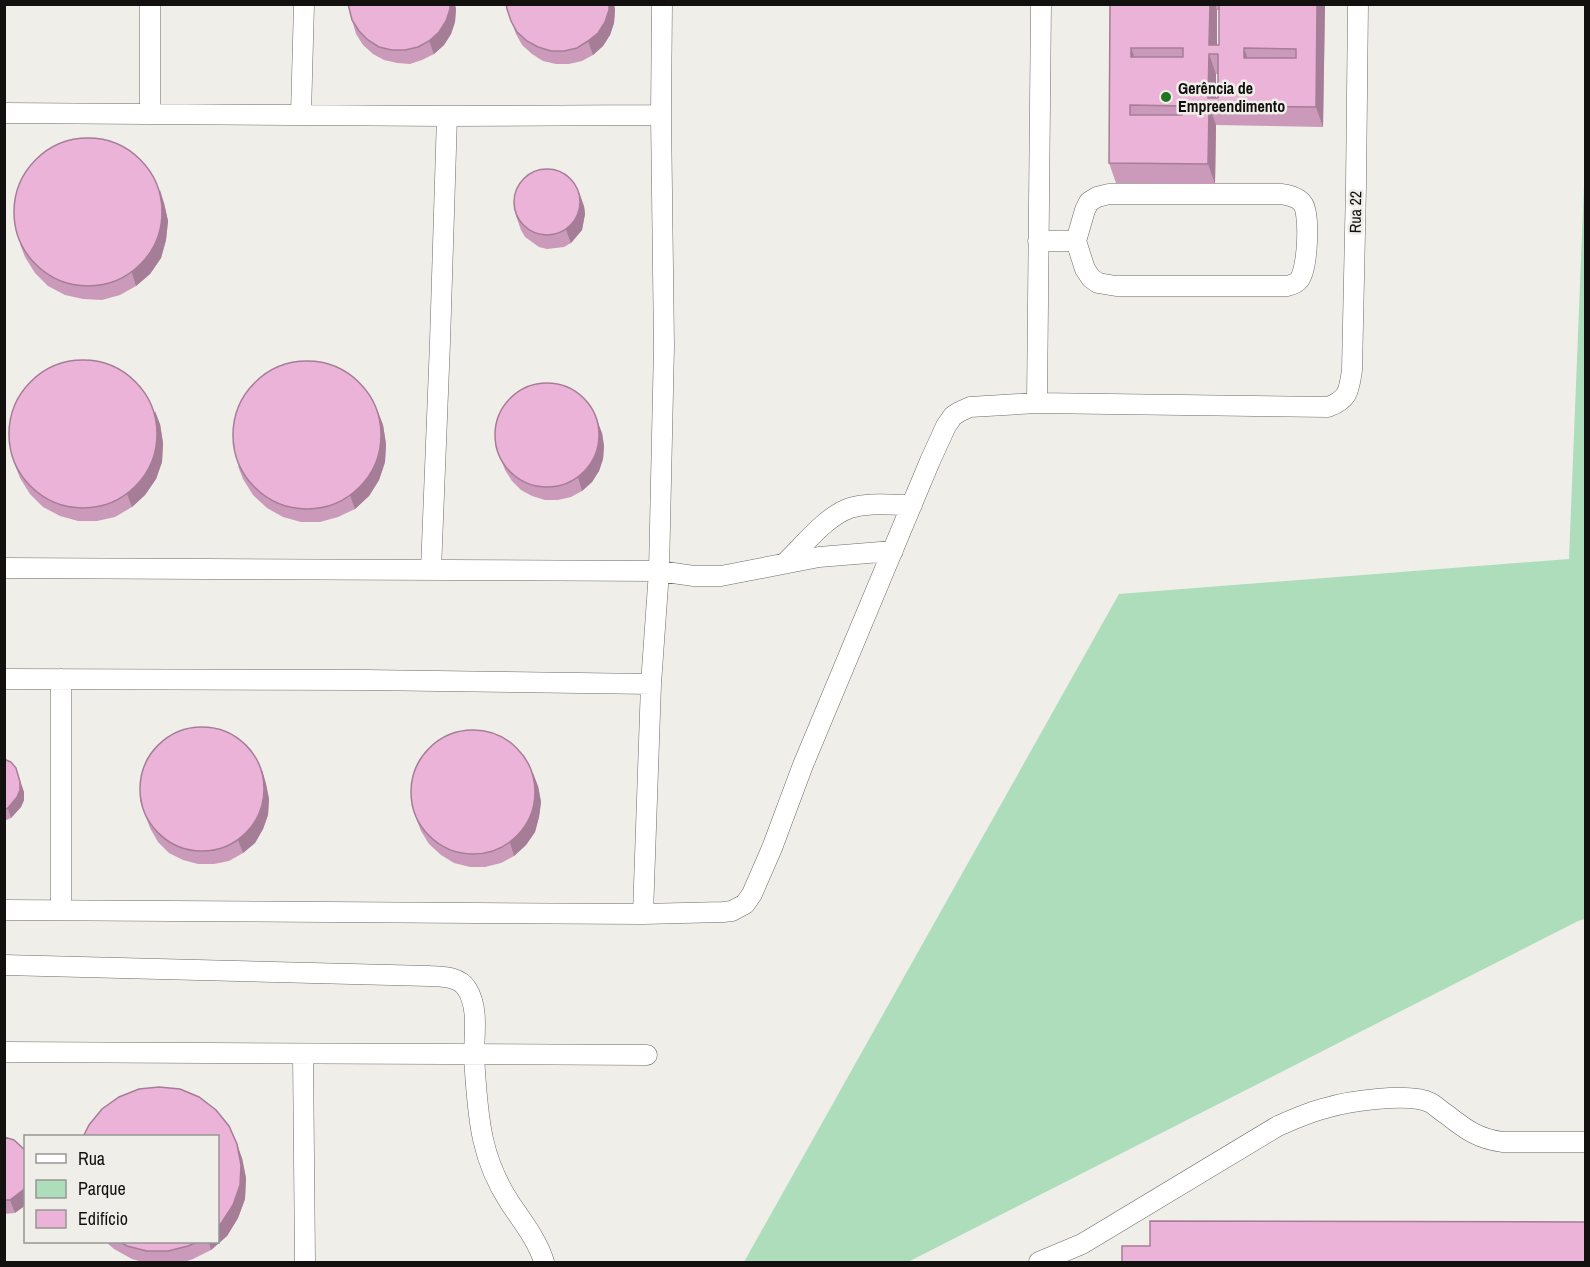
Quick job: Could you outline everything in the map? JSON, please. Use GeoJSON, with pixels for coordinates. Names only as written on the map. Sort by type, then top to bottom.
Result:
{"type":"FeatureCollection","features":[{"type":"Feature","properties":{"kind":"lane"},"geometry":{"type":"LineString","coordinates":[[150,4],[150,114]]}},
{"type":"Feature","properties":{"kind":"lane"},"geometry":{"type":"LineString","coordinates":[[301,114],[304,4]]}},
{"type":"Feature","properties":{"kind":"lane"},"geometry":{"type":"LineString","coordinates":[[643,914],[651,684],[659,571],[664,346],[662,4]]}},
{"type":"Feature","properties":{"kind":"lane"},"geometry":{"type":"LineString","coordinates":[[4,910],[643,914],[723,912],[740,907],[749,900],[772,848],[803,765],[946,426],[953,416],[970,407],[1037,404],[1041,4]]}},
{"type":"Feature","properties":{"kind":"lane","name":"Rua 22"},"geometry":{"type":"LineString","coordinates":[[1037,404],[1328,407],[1337,404],[1346,396],[1352,370],[1358,4]]}},
{"type":"Feature","properties":{"kind":"lane"},"geometry":{"type":"LineString","coordinates":[[4,113],[661,115]]}},
{"type":"Feature","properties":{"kind":"lane"},"geometry":{"type":"LineString","coordinates":[[431,570],[447,116]]}},
{"type":"Feature","properties":{"kind":"lane"},"geometry":{"type":"LineString","coordinates":[[1109,194],[1281,194],[1299,200],[1304,205],[1307,215],[1302,275],[1294,285],[1287,286],[1104,285],[1094,281],[1088,274],[1076,241],[1089,202],[1109,194]]}},
{"type":"Feature","properties":{"kind":"lane"},"geometry":{"type":"LineString","coordinates":[[1038,241],[1076,241]]}},
{"type":"Feature","properties":{"kind":"lane"},"geometry":{"type":"LineString","coordinates":[[785,563],[820,528],[848,509],[912,505]]}},
{"type":"Feature","properties":{"kind":"lane"},"geometry":{"type":"LineString","coordinates":[[4,568],[659,571],[694,576],[721,576],[819,557],[893,551]]}},
{"type":"Feature","properties":{"kind":"lane"},"geometry":{"type":"LineString","coordinates":[[4,679],[651,684]]}},
{"type":"Feature","properties":{"kind":"lane"},"geometry":{"type":"LineString","coordinates":[[61,679],[61,910]]}},
{"type":"Feature","properties":{"kind":"lane"},"geometry":{"type":"LineString","coordinates":[[4,965],[354,974],[452,978],[460,981],[466,988],[474,1011],[478,1113],[491,1168],[543,1256],[544,1263]]}},
{"type":"Feature","properties":{"kind":"lane"},"geometry":{"type":"LineString","coordinates":[[4,1052],[647,1055]]}},
{"type":"Feature","properties":{"kind":"lane"},"geometry":{"type":"LineString","coordinates":[[303,1054],[305,1263]]}},
{"type":"Feature","properties":{"kind":"lane"},"geometry":{"type":"LineString","coordinates":[[1039,1263],[1082,1244],[1278,1126],[1328,1107],[1389,1099],[1419,1099],[1430,1102],[1470,1132],[1490,1140],[1586,1142]]}},
{"type":"Feature","properties":{"kind":"green space"},"geometry":{"type":"Polygon","coordinates":[[[1585,160],[1585,919],[908,1262],[744,1262],[1119,594],[1569,559],[1585,160]]]}},
{"type":"Feature","properties":{"kind":"building"},"geometry":{"type":"Polygon","coordinates":[[[348,4],[450,4],[450,9],[439,32],[429,41],[418,47],[392,50],[379,47],[359,31],[352,20],[348,4]]]}},
{"type":"Feature","properties":{"kind":"building"},"geometry":{"type":"Polygon","coordinates":[[[506,4],[609,4],[609,10],[598,33],[588,41],[577,48],[551,51],[527,41],[517,32],[506,4]]]}},
{"type":"Feature","properties":{"kind":"building","name":"Gerência de Empreendimento"},"geometry":{"type":"Polygon","coordinates":[[[1110,4],[1210,4],[1209,45],[1219,45],[1219,4],[1317,4],[1316,107],[1209,106],[1208,164],[1109,163],[1110,4]],[[1131,48],[1131,57],[1183,57],[1183,48],[1131,48]],[[1244,48],[1244,58],[1296,58],[1296,49],[1244,48]],[[1209,54],[1208,98],[1218,98],[1218,54],[1209,54]],[[1130,105],[1130,115],[1182,115],[1183,106],[1130,105]]]}},
{"type":"Feature","properties":{"kind":"building"},"geometry":{"type":"Polygon","coordinates":[[[88,138],[116,143],[141,159],[157,184],[162,212],[157,240],[141,265],[116,281],[88,286],[60,281],[35,265],[19,240],[14,212],[19,184],[35,159],[60,143],[88,138]]]}},
{"type":"Feature","properties":{"kind":"building"},"geometry":{"type":"Polygon","coordinates":[[[541,169],[553,169],[565,174],[575,184],[580,202],[578,215],[565,230],[553,235],[541,235],[529,230],[519,220],[514,208],[514,196],[519,184],[529,174],[541,169]]]}},
{"type":"Feature","properties":{"kind":"building"},"geometry":{"type":"Polygon","coordinates":[[[83,360],[111,365],[136,381],[152,406],[157,434],[152,462],[136,487],[111,503],[83,508],[55,503],[30,487],[14,462],[9,434],[14,406],[30,381],[55,365],[83,360]]]}},
{"type":"Feature","properties":{"kind":"building"},"geometry":{"type":"Polygon","coordinates":[[[307,361],[335,366],[360,382],[376,407],[381,435],[376,463],[360,488],[335,504],[307,509],[279,504],[254,488],[238,463],[233,435],[238,407],[254,382],[279,366],[307,361]]]}},
{"type":"Feature","properties":{"kind":"building"},"geometry":{"type":"Polygon","coordinates":[[[547,383],[567,387],[584,398],[595,415],[599,435],[595,455],[584,472],[567,483],[547,487],[527,483],[510,472],[499,455],[495,435],[499,415],[510,398],[527,387],[547,383]]]}},
{"type":"Feature","properties":{"kind":"building"},"geometry":{"type":"Polygon","coordinates":[[[202,727],[226,732],[237,737],[246,745],[254,754],[259,765],[264,789],[259,813],[254,824],[246,833],[237,841],[226,846],[202,851],[178,846],[167,841],[158,833],[150,824],[145,813],[140,789],[145,765],[150,754],[158,745],[167,737],[178,732],[202,727]]]}},
{"type":"Feature","properties":{"kind":"building"},"geometry":{"type":"Polygon","coordinates":[[[473,730],[497,735],[508,740],[517,748],[525,757],[530,768],[535,792],[530,816],[525,827],[517,836],[508,844],[497,849],[473,854],[449,849],[438,844],[429,836],[421,827],[416,816],[411,792],[416,768],[421,757],[429,748],[438,740],[449,735],[473,730]]]}},
{"type":"Feature","properties":{"kind":"building"},"geometry":{"type":"Polygon","coordinates":[[[4,759],[16,768],[20,790],[17,797],[4,810],[4,759]]]}},
{"type":"Feature","properties":{"kind":"building"},"geometry":{"type":"Polygon","coordinates":[[[159,1087],[180,1089],[199,1097],[216,1110],[229,1126],[237,1144],[241,1165],[240,1185],[233,1205],[219,1225],[219,1135],[84,1135],[102,1109],[119,1097],[139,1089],[159,1087]]]}},
{"type":"Feature","properties":{"kind":"building"},"geometry":{"type":"Polygon","coordinates":[[[4,1137],[14,1140],[24,1149],[24,1189],[10,1200],[4,1200],[4,1137]]]}},
{"type":"Feature","properties":{"kind":"building"},"geometry":{"type":"Polygon","coordinates":[[[1150,1221],[1586,1222],[1586,1263],[1122,1263],[1122,1246],[1150,1246],[1150,1221]]]}},
{"type":"Feature","properties":{"kind":"building"},"geometry":{"type":"Polygon","coordinates":[[[122,1243],[195,1243],[168,1251],[147,1251],[122,1243]]]}},
{"type":"Feature","properties":{"kind":"place","name":"Gerência de Empreendimento"},"geometry":{"type":"Point","coordinates":[1166,97]}}]}
